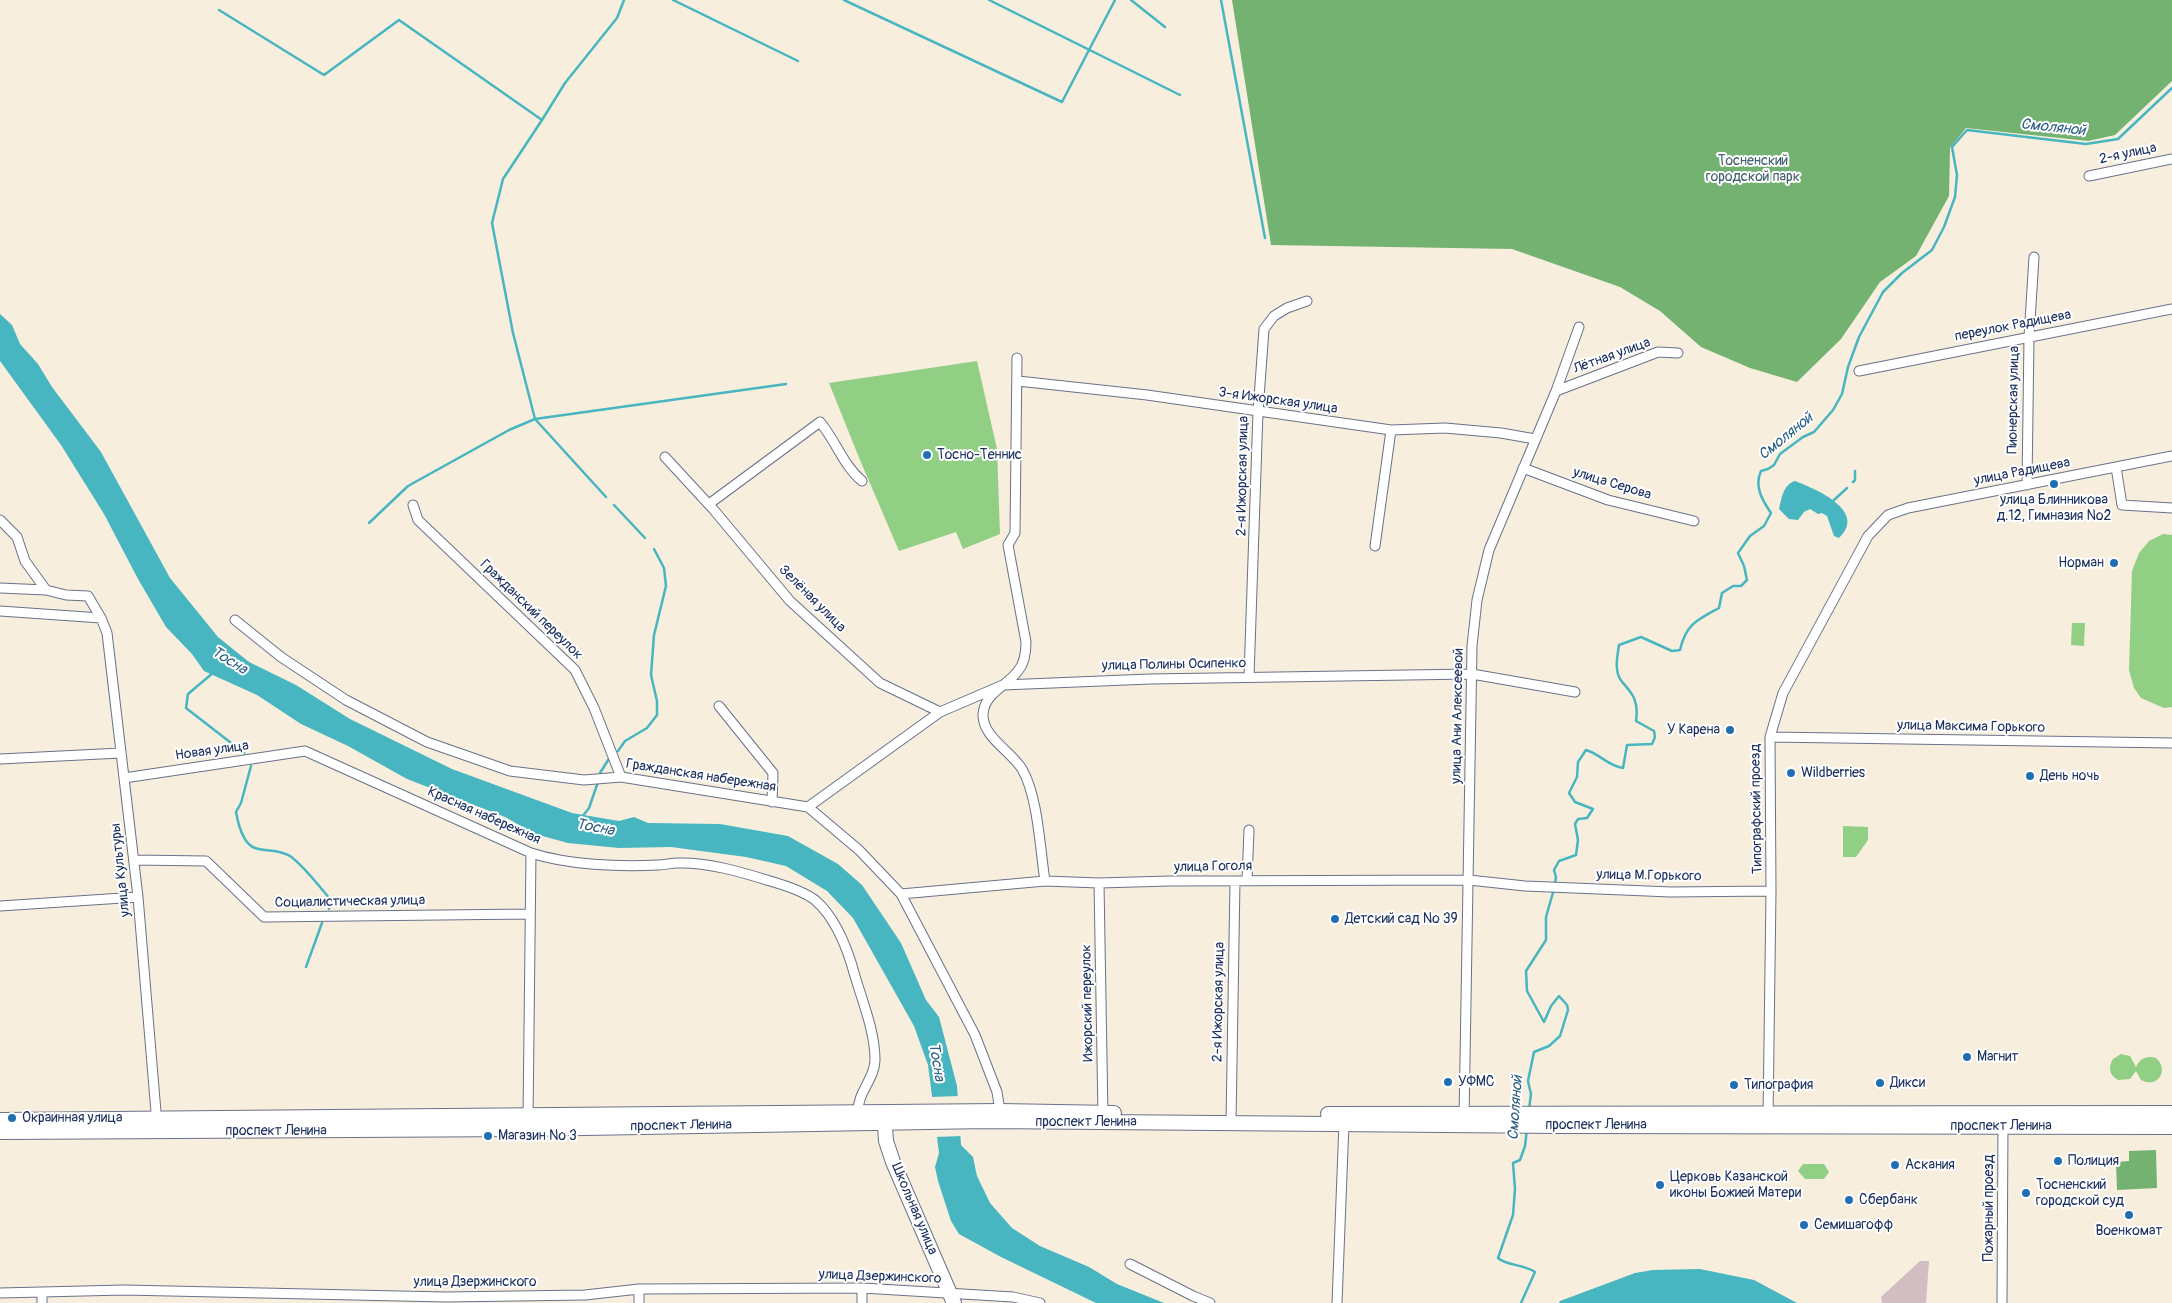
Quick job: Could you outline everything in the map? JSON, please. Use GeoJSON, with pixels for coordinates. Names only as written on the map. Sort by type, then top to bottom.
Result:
{"type":"FeatureCollection","features":[{"type":"Feature","properties":{"kind":"main road","name":"проспект Ленина"},"geometry":{"type":"LineString","coordinates":[[986,1116],[1000,1111],[1104,1117]]}},
{"type":"Feature","properties":{"kind":"main road","name":"проспект Ленина"},"geometry":{"type":"LineString","coordinates":[[528,1123],[858,1113],[884,1117]]}},
{"type":"Feature","properties":{"kind":"main road","name":"проспект Ленина"},"geometry":{"type":"LineString","coordinates":[[2003,1120],[2172,1113]]}},
{"type":"Feature","properties":{"kind":"main road","name":"проспект Ленина"},"geometry":{"type":"LineString","coordinates":[[0,1120],[157,1125],[528,1123],[986,1116],[1560,1120],[2003,1120],[2172,1127]]}},
{"type":"Feature","properties":{"kind":"main road","name":"Школьная улица"},"geometry":{"type":"LineString","coordinates":[[884,1117],[886,1142],[893,1162],[952,1298]]}},
{"type":"Feature","properties":{"kind":"main road","name":"проспект Ленина"},"geometry":{"type":"LineString","coordinates":[[1231,1118],[1344,1123],[1464,1119]]}},
{"type":"Feature","properties":{"kind":"main road","name":"проспект Ленина"},"geometry":{"type":"LineString","coordinates":[[0,1132],[157,1125]]}},
{"type":"Feature","properties":{"kind":"street","name":"2-я улица"},"geometry":{"type":"LineString","coordinates":[[2089,176],[2172,159]]}},
{"type":"Feature","properties":{"kind":"street","name":"Пионерская улица"},"geometry":{"type":"LineString","coordinates":[[2027,485],[2029,337],[2034,257]]}},
{"type":"Feature","properties":{"kind":"street","name":"2-я Ижорская улица"},"geometry":{"type":"LineString","coordinates":[[1249,677],[1258,412],[1264,330],[1274,316],[1286,308],[1307,301]]}},
{"type":"Feature","properties":{"kind":"street","name":"переулок Радищева"},"geometry":{"type":"LineString","coordinates":[[1859,371],[2172,309]]}},
{"type":"Feature","properties":{"kind":"street","name":"улица Ани Алексеевой"},"geometry":{"type":"LineString","coordinates":[[1464,1119],[1474,620],[1481,580],[1489,550],[1556,391],[1579,327]]}},
{"type":"Feature","properties":{"kind":"street","name":"Лётная улица"},"geometry":{"type":"LineString","coordinates":[[1556,391],[1658,352],[1678,353]]}},
{"type":"Feature","properties":{"kind":"street"},"geometry":{"type":"LineString","coordinates":[[1017,358],[1015,533],[1008,545],[1026,642],[1026,653],[1020,670],[990,696],[984,705],[983,717],[987,731],[1021,767],[1030,785],[1045,881]]}},
{"type":"Feature","properties":{"kind":"street","name":"3-я Ижорская улица"},"geometry":{"type":"LineString","coordinates":[[1018,381],[1147,395],[1391,430],[1452,429],[1501,433],[1535,439]]}},
{"type":"Feature","properties":{"kind":"street"},"geometry":{"type":"LineString","coordinates":[[709,504],[820,422],[832,436],[852,473],[862,481]]}},
{"type":"Feature","properties":{"kind":"street"},"geometry":{"type":"LineString","coordinates":[[1375,546],[1391,430]]}},
{"type":"Feature","properties":{"kind":"street","name":"улица Радищева"},"geometry":{"type":"LineString","coordinates":[[1880,521],[1888,515],[1908,508],[2172,456]]}},
{"type":"Feature","properties":{"kind":"street","name":"Зелёная улица"},"geometry":{"type":"LineString","coordinates":[[665,457],[709,504],[790,601],[880,683],[940,712]]}},
{"type":"Feature","properties":{"kind":"street"},"geometry":{"type":"LineString","coordinates":[[2116,467],[2122,505],[2172,508]]}},
{"type":"Feature","properties":{"kind":"street","name":"улица Серова"},"geometry":{"type":"LineString","coordinates":[[1523,468],[1608,500],[1694,522]]}},
{"type":"Feature","properties":{"kind":"street","name":"Гражданский переулок"},"geometry":{"type":"LineString","coordinates":[[413,505],[418,520],[576,670],[594,708],[621,777]]}},
{"type":"Feature","properties":{"kind":"street"},"geometry":{"type":"LineString","coordinates":[[0,520],[17,537],[25,561],[46,590]]}},
{"type":"Feature","properties":{"kind":"street","name":"Типографский проезд"},"geometry":{"type":"LineString","coordinates":[[1768,1119],[1771,891],[1770,738],[1779,702],[1804,652],[1864,543],[1880,521]]}},
{"type":"Feature","properties":{"kind":"street"},"geometry":{"type":"LineString","coordinates":[[0,588],[46,590]]}},
{"type":"Feature","properties":{"kind":"street","name":"улица Культуры"},"geometry":{"type":"LineString","coordinates":[[46,590],[66,595],[88,596],[107,632],[138,897],[157,1125]]}},
{"type":"Feature","properties":{"kind":"street"},"geometry":{"type":"LineString","coordinates":[[0,611],[101,618]]}},
{"type":"Feature","properties":{"kind":"street","name":"Гражданская набережная"},"geometry":{"type":"LineString","coordinates":[[234,620],[280,657],[346,700],[427,742],[510,771],[584,780],[621,777],[808,807]]}},
{"type":"Feature","properties":{"kind":"street","name":"улица Полины Осипенко"},"geometry":{"type":"LineString","coordinates":[[808,807],[940,712],[1002,685],[1249,677],[1472,674],[1575,692]]}},
{"type":"Feature","properties":{"kind":"street"},"geometry":{"type":"LineString","coordinates":[[719,706],[772,773],[772,802]]}},
{"type":"Feature","properties":{"kind":"street","name":"улица Максима Горького"},"geometry":{"type":"LineString","coordinates":[[1770,738],[2172,743]]}},
{"type":"Feature","properties":{"kind":"street","name":"Новая улица"},"geometry":{"type":"LineString","coordinates":[[124,778],[305,751]]}},
{"type":"Feature","properties":{"kind":"street","name":"Красная набережная"},"geometry":{"type":"LineString","coordinates":[[305,751],[531,854],[547,858],[597,864],[658,865],[678,863],[718,867],[786,886],[814,899],[828,914],[850,958],[873,1040],[875,1062],[872,1075],[858,1102],[858,1113]]}},
{"type":"Feature","properties":{"kind":"street"},"geometry":{"type":"LineString","coordinates":[[0,759],[121,753]]}},
{"type":"Feature","properties":{"kind":"street"},"geometry":{"type":"LineString","coordinates":[[808,807],[859,850],[901,894],[975,1035],[997,1092],[1000,1111]]}},
{"type":"Feature","properties":{"kind":"street"},"geometry":{"type":"LineString","coordinates":[[1247,880],[1249,830]]}},
{"type":"Feature","properties":{"kind":"street"},"geometry":{"type":"LineString","coordinates":[[528,1123],[531,854]]}},
{"type":"Feature","properties":{"kind":"street","name":"Социалистическая улица"},"geometry":{"type":"LineString","coordinates":[[134,860],[206,861],[264,917],[529,914]]}},
{"type":"Feature","properties":{"kind":"street","name":"улица Гоголя"},"geometry":{"type":"LineString","coordinates":[[901,894],[1045,881],[1099,883],[1247,880],[1469,880],[1526,886]]}},
{"type":"Feature","properties":{"kind":"street","name":"2-я Ижорская улица"},"geometry":{"type":"LineString","coordinates":[[1231,1118],[1235,881]]}},
{"type":"Feature","properties":{"kind":"street","name":"Ижорский переулок"},"geometry":{"type":"LineString","coordinates":[[1099,883],[1104,1117]]}},
{"type":"Feature","properties":{"kind":"street","name":"улица М.Горького"},"geometry":{"type":"LineString","coordinates":[[1526,886],[1671,892],[1771,891]]}},
{"type":"Feature","properties":{"kind":"street"},"geometry":{"type":"LineString","coordinates":[[0,906],[138,897]]}},
{"type":"Feature","properties":{"kind":"street","name":"Пожарный проезд"},"geometry":{"type":"LineString","coordinates":[[2002,1303],[2003,1120]]}},
{"type":"Feature","properties":{"kind":"street"},"geometry":{"type":"LineString","coordinates":[[1338,1303],[1344,1123]]}},
{"type":"Feature","properties":{"kind":"street"},"geometry":{"type":"LineString","coordinates":[[1130,1264],[1210,1303]]}},
{"type":"Feature","properties":{"kind":"street"},"geometry":{"type":"LineString","coordinates":[[862,1288],[862,1303]]}},
{"type":"Feature","properties":{"kind":"street","name":"улица Дзержинского"},"geometry":{"type":"LineString","coordinates":[[0,1293],[124,1290],[281,1298],[446,1297],[585,1299],[639,1289],[862,1288],[952,1298]]}},
{"type":"Feature","properties":{"kind":"street"},"geometry":{"type":"LineString","coordinates":[[639,1289],[639,1303]]}},
{"type":"Feature","properties":{"kind":"street"},"geometry":{"type":"LineString","coordinates":[[42,1292],[42,1303]]}},
{"type":"Feature","properties":{"kind":"street"},"geometry":{"type":"LineString","coordinates":[[952,1298],[1013,1297],[1040,1303]]}},
{"type":"Feature","properties":{"kind":"shaded area"},"geometry":{"type":"Polygon","coordinates":[[[1920,1261],[1929,1261],[1926,1303],[1882,1303],[1881,1297],[1920,1261]]]}},
{"type":"Feature","properties":{"kind":"green space","name":"Тосненский городской парк"},"geometry":{"type":"Polygon","coordinates":[[[1232,0],[2172,0],[2172,81],[2115,135],[2088,141],[1966,128],[1950,148],[1949,196],[1916,256],[1880,282],[1841,339],[1797,382],[1750,368],[1701,347],[1660,311],[1620,287],[1512,249],[1271,245],[1232,0]]]}},
{"type":"Feature","properties":{"kind":"green space","name":"Тосно-Теннис"},"geometry":{"type":"Polygon","coordinates":[[[977,361],[997,449],[1000,534],[963,549],[956,532],[899,551],[829,383],[977,361]]]}},
{"type":"Feature","properties":{"kind":"green space"},"geometry":{"type":"Polygon","coordinates":[[[2163,534],[2172,535],[2172,707],[2164,708],[2141,698],[2134,688],[2129,670],[2132,571],[2139,553],[2149,541],[2163,534]]]}},
{"type":"Feature","properties":{"kind":"green space"},"geometry":{"type":"Polygon","coordinates":[[[2072,623],[2085,623],[2084,646],[2071,645],[2072,623]]]}},
{"type":"Feature","properties":{"kind":"green space"},"geometry":{"type":"Polygon","coordinates":[[[1843,826],[1868,827],[1868,840],[1856,857],[1843,857],[1843,826]]]}},
{"type":"Feature","properties":{"kind":"green space"},"geometry":{"type":"Polygon","coordinates":[[[2121,1054],[2130,1056],[2136,1067],[2144,1058],[2156,1058],[2162,1068],[2160,1077],[2152,1082],[2147,1082],[2141,1080],[2136,1071],[2130,1079],[2118,1080],[2111,1073],[2110,1065],[2113,1059],[2121,1054]]]}},
{"type":"Feature","properties":{"kind":"green space"},"geometry":{"type":"Polygon","coordinates":[[[2156,1150],[2157,1188],[2117,1190],[2116,1162],[2129,1161],[2129,1151],[2156,1150]]]}},
{"type":"Feature","properties":{"kind":"green space"},"geometry":{"type":"Polygon","coordinates":[[[1803,1164],[1824,1164],[1829,1172],[1824,1179],[1805,1179],[1798,1171],[1803,1164]]]}},
{"type":"Feature","properties":{"kind":"water","name":"Тосна"},"geometry":{"type":"Polygon","coordinates":[[[0,314],[12,325],[20,344],[38,364],[52,387],[101,452],[170,578],[218,637],[249,662],[296,685],[350,719],[452,769],[572,813],[619,821],[634,817],[648,823],[720,824],[788,836],[838,864],[862,885],[901,943],[926,1000],[939,1017],[957,1086],[961,1145],[973,1157],[977,1176],[990,1203],[1012,1228],[1040,1246],[1089,1267],[1117,1284],[1164,1303],[1096,1303],[1001,1257],[959,1234],[951,1221],[938,1181],[935,1167],[939,1153],[928,1065],[914,1026],[853,918],[827,891],[786,866],[746,857],[671,847],[619,848],[568,843],[535,834],[505,817],[407,779],[348,746],[301,724],[257,695],[204,671],[192,654],[166,627],[104,514],[61,445],[0,361],[0,314]]]}},
{"type":"Feature","properties":{"kind":"water"},"geometry":{"type":"Polygon","coordinates":[[[1795,481],[1826,495],[1843,510],[1847,519],[1846,528],[1839,538],[1834,536],[1827,516],[1822,513],[1818,514],[1810,509],[1804,512],[1798,520],[1789,519],[1779,509],[1785,488],[1795,481]]]}},
{"type":"Feature","properties":{"kind":"water"},"geometry":{"type":"Polygon","coordinates":[[[1700,1269],[1754,1280],[1797,1303],[1559,1303],[1635,1273],[1653,1270],[1700,1269]]]}},
{"type":"Feature","properties":{"kind":"pier"},"geometry":{"type":"Polygon","coordinates":[[[960,1096],[963,1136],[935,1137],[930,1097],[960,1096]]]}},
{"type":"Feature","properties":{"kind":"waterway"},"geometry":{"type":"LineString","coordinates":[[219,10],[324,75],[399,20],[542,120],[565,83],[617,18],[624,0]]}},
{"type":"Feature","properties":{"kind":"waterway"},"geometry":{"type":"LineString","coordinates":[[673,0],[798,61]]}},
{"type":"Feature","properties":{"kind":"waterway"},"geometry":{"type":"LineString","coordinates":[[844,0],[1062,102],[1115,0]]}},
{"type":"Feature","properties":{"kind":"waterway"},"geometry":{"type":"LineString","coordinates":[[989,0],[1180,95]]}},
{"type":"Feature","properties":{"kind":"waterway"},"geometry":{"type":"LineString","coordinates":[[1131,0],[1165,27]]}},
{"type":"Feature","properties":{"kind":"waterway"},"geometry":{"type":"LineString","coordinates":[[1221,0],[1265,238]]}},
{"type":"Feature","properties":{"kind":"waterway","name":"Смоляной"},"geometry":{"type":"LineString","coordinates":[[1555,884],[1554,870],[1559,861],[1576,855],[1578,840],[1575,824],[1578,819],[1587,818],[1593,809],[1575,802],[1569,793],[1577,777],[1578,762],[1586,750],[1613,765],[1623,768],[1627,745],[1652,744],[1655,737],[1654,731],[1636,721],[1637,710],[1635,702],[1618,675],[1619,645],[1641,637],[1672,651],[1680,650],[1682,641],[1689,628],[1704,616],[1719,608],[1722,593],[1733,586],[1741,586],[1747,580],[1744,566],[1738,553],[1750,536],[1764,526],[1771,513],[1762,498],[1759,487],[1758,482],[1761,471],[1774,465],[1780,454],[1803,437],[1814,432],[1833,410],[1842,394],[1848,367],[1859,337],[1883,292],[1902,273],[1932,250],[1944,227],[1955,197],[1957,175],[1952,147],[1967,130],[2086,144],[2118,139],[2172,88]]}},
{"type":"Feature","properties":{"kind":"waterway"},"geometry":{"type":"LineString","coordinates":[[542,120],[503,179],[492,223],[513,333],[535,419],[606,497]]}},
{"type":"Feature","properties":{"kind":"waterway"},"geometry":{"type":"LineString","coordinates":[[369,523],[408,486],[509,430],[535,419],[786,384]]}},
{"type":"Feature","properties":{"kind":"waterway"},"geometry":{"type":"LineString","coordinates":[[1853,482],[1855,480],[1855,471]]}},
{"type":"Feature","properties":{"kind":"waterway"},"geometry":{"type":"LineString","coordinates":[[1834,500],[1847,488]]}},
{"type":"Feature","properties":{"kind":"waterway"},"geometry":{"type":"LineString","coordinates":[[614,505],[645,538]]}},
{"type":"Feature","properties":{"kind":"waterway"},"geometry":{"type":"LineString","coordinates":[[618,751],[625,741],[647,728],[657,715],[657,701],[651,675],[654,635],[666,586],[664,568],[654,549]]}},
{"type":"Feature","properties":{"kind":"waterway"},"geometry":{"type":"LineString","coordinates":[[214,672],[188,694],[186,708],[244,753]]}},
{"type":"Feature","properties":{"kind":"waterway"},"geometry":{"type":"LineString","coordinates":[[600,773],[610,757]]}},
{"type":"Feature","properties":{"kind":"waterway"},"geometry":{"type":"LineString","coordinates":[[251,766],[241,803],[236,812],[244,838],[255,848],[281,852],[295,860],[330,899],[329,909]]}},
{"type":"Feature","properties":{"kind":"waterway","name":"Тосна"},"geometry":{"type":"LineString","coordinates":[[582,817],[589,808],[598,782]]}},
{"type":"Feature","properties":{"kind":"waterway","name":"Смоляной"},"geometry":{"type":"LineString","coordinates":[[1529,1109],[1531,1094],[1528,1081],[1534,1052],[1549,1046],[1560,1036],[1568,1010],[1567,1005],[1559,996],[1551,1006],[1544,1022],[1527,991],[1526,971],[1546,940],[1546,917],[1554,889]]}},
{"type":"Feature","properties":{"kind":"waterway"},"geometry":{"type":"LineString","coordinates":[[306,967],[322,923]]}},
{"type":"Feature","properties":{"kind":"waterway","name":"Смоляной"},"geometry":{"type":"LineString","coordinates":[[1521,1303],[1535,1272],[1498,1258],[1513,1215],[1515,1189],[1513,1163],[1520,1160],[1525,1146],[1527,1129]]}},
{"type":"Feature","properties":{"kind":"place","name":"Тосно-Теннис"},"geometry":{"type":"Point","coordinates":[927,455]}},
{"type":"Feature","properties":{"kind":"place","name":"улица Блинникова д.12, Гимназия №2"},"geometry":{"type":"Point","coordinates":[2054,484]}},
{"type":"Feature","properties":{"kind":"place","name":"Норман"},"geometry":{"type":"Point","coordinates":[2114,563]}},
{"type":"Feature","properties":{"kind":"place","name":"У Карена"},"geometry":{"type":"Point","coordinates":[1730,730]}},
{"type":"Feature","properties":{"kind":"place","name":"Wildberries"},"geometry":{"type":"Point","coordinates":[1791,773]}},
{"type":"Feature","properties":{"kind":"place","name":"День ночь"},"geometry":{"type":"Point","coordinates":[2030,776]}},
{"type":"Feature","properties":{"kind":"place","name":"Детский сад № 39"},"geometry":{"type":"Point","coordinates":[1335,919]}},
{"type":"Feature","properties":{"kind":"place","name":"Магнит"},"geometry":{"type":"Point","coordinates":[1967,1057]}},
{"type":"Feature","properties":{"kind":"place","name":"УФМС"},"geometry":{"type":"Point","coordinates":[1448,1082]}},
{"type":"Feature","properties":{"kind":"place","name":"Дикси"},"geometry":{"type":"Point","coordinates":[1880,1083]}},
{"type":"Feature","properties":{"kind":"place","name":"Типография"},"geometry":{"type":"Point","coordinates":[1734,1085]}},
{"type":"Feature","properties":{"kind":"place","name":"Окраинная улица"},"geometry":{"type":"Point","coordinates":[12,1118]}},
{"type":"Feature","properties":{"kind":"place","name":"Магазин № 3"},"geometry":{"type":"Point","coordinates":[488,1136]}},
{"type":"Feature","properties":{"kind":"place","name":"Полиция"},"geometry":{"type":"Point","coordinates":[2058,1161]}},
{"type":"Feature","properties":{"kind":"place","name":"Аскания"},"geometry":{"type":"Point","coordinates":[1895,1165]}},
{"type":"Feature","properties":{"kind":"place","name":"Церковь Казанской иконы Божией Матери"},"geometry":{"type":"Point","coordinates":[1660,1185]}},
{"type":"Feature","properties":{"kind":"place","name":"Тосненский городской суд"},"geometry":{"type":"Point","coordinates":[2026,1193]}},
{"type":"Feature","properties":{"kind":"place","name":"Сбербанк"},"geometry":{"type":"Point","coordinates":[1849,1200]}},
{"type":"Feature","properties":{"kind":"place","name":"Военкомат"},"geometry":{"type":"Point","coordinates":[2129,1215]}},
{"type":"Feature","properties":{"kind":"place","name":"Семишагофф"},"geometry":{"type":"Point","coordinates":[1804,1225]}}]}
